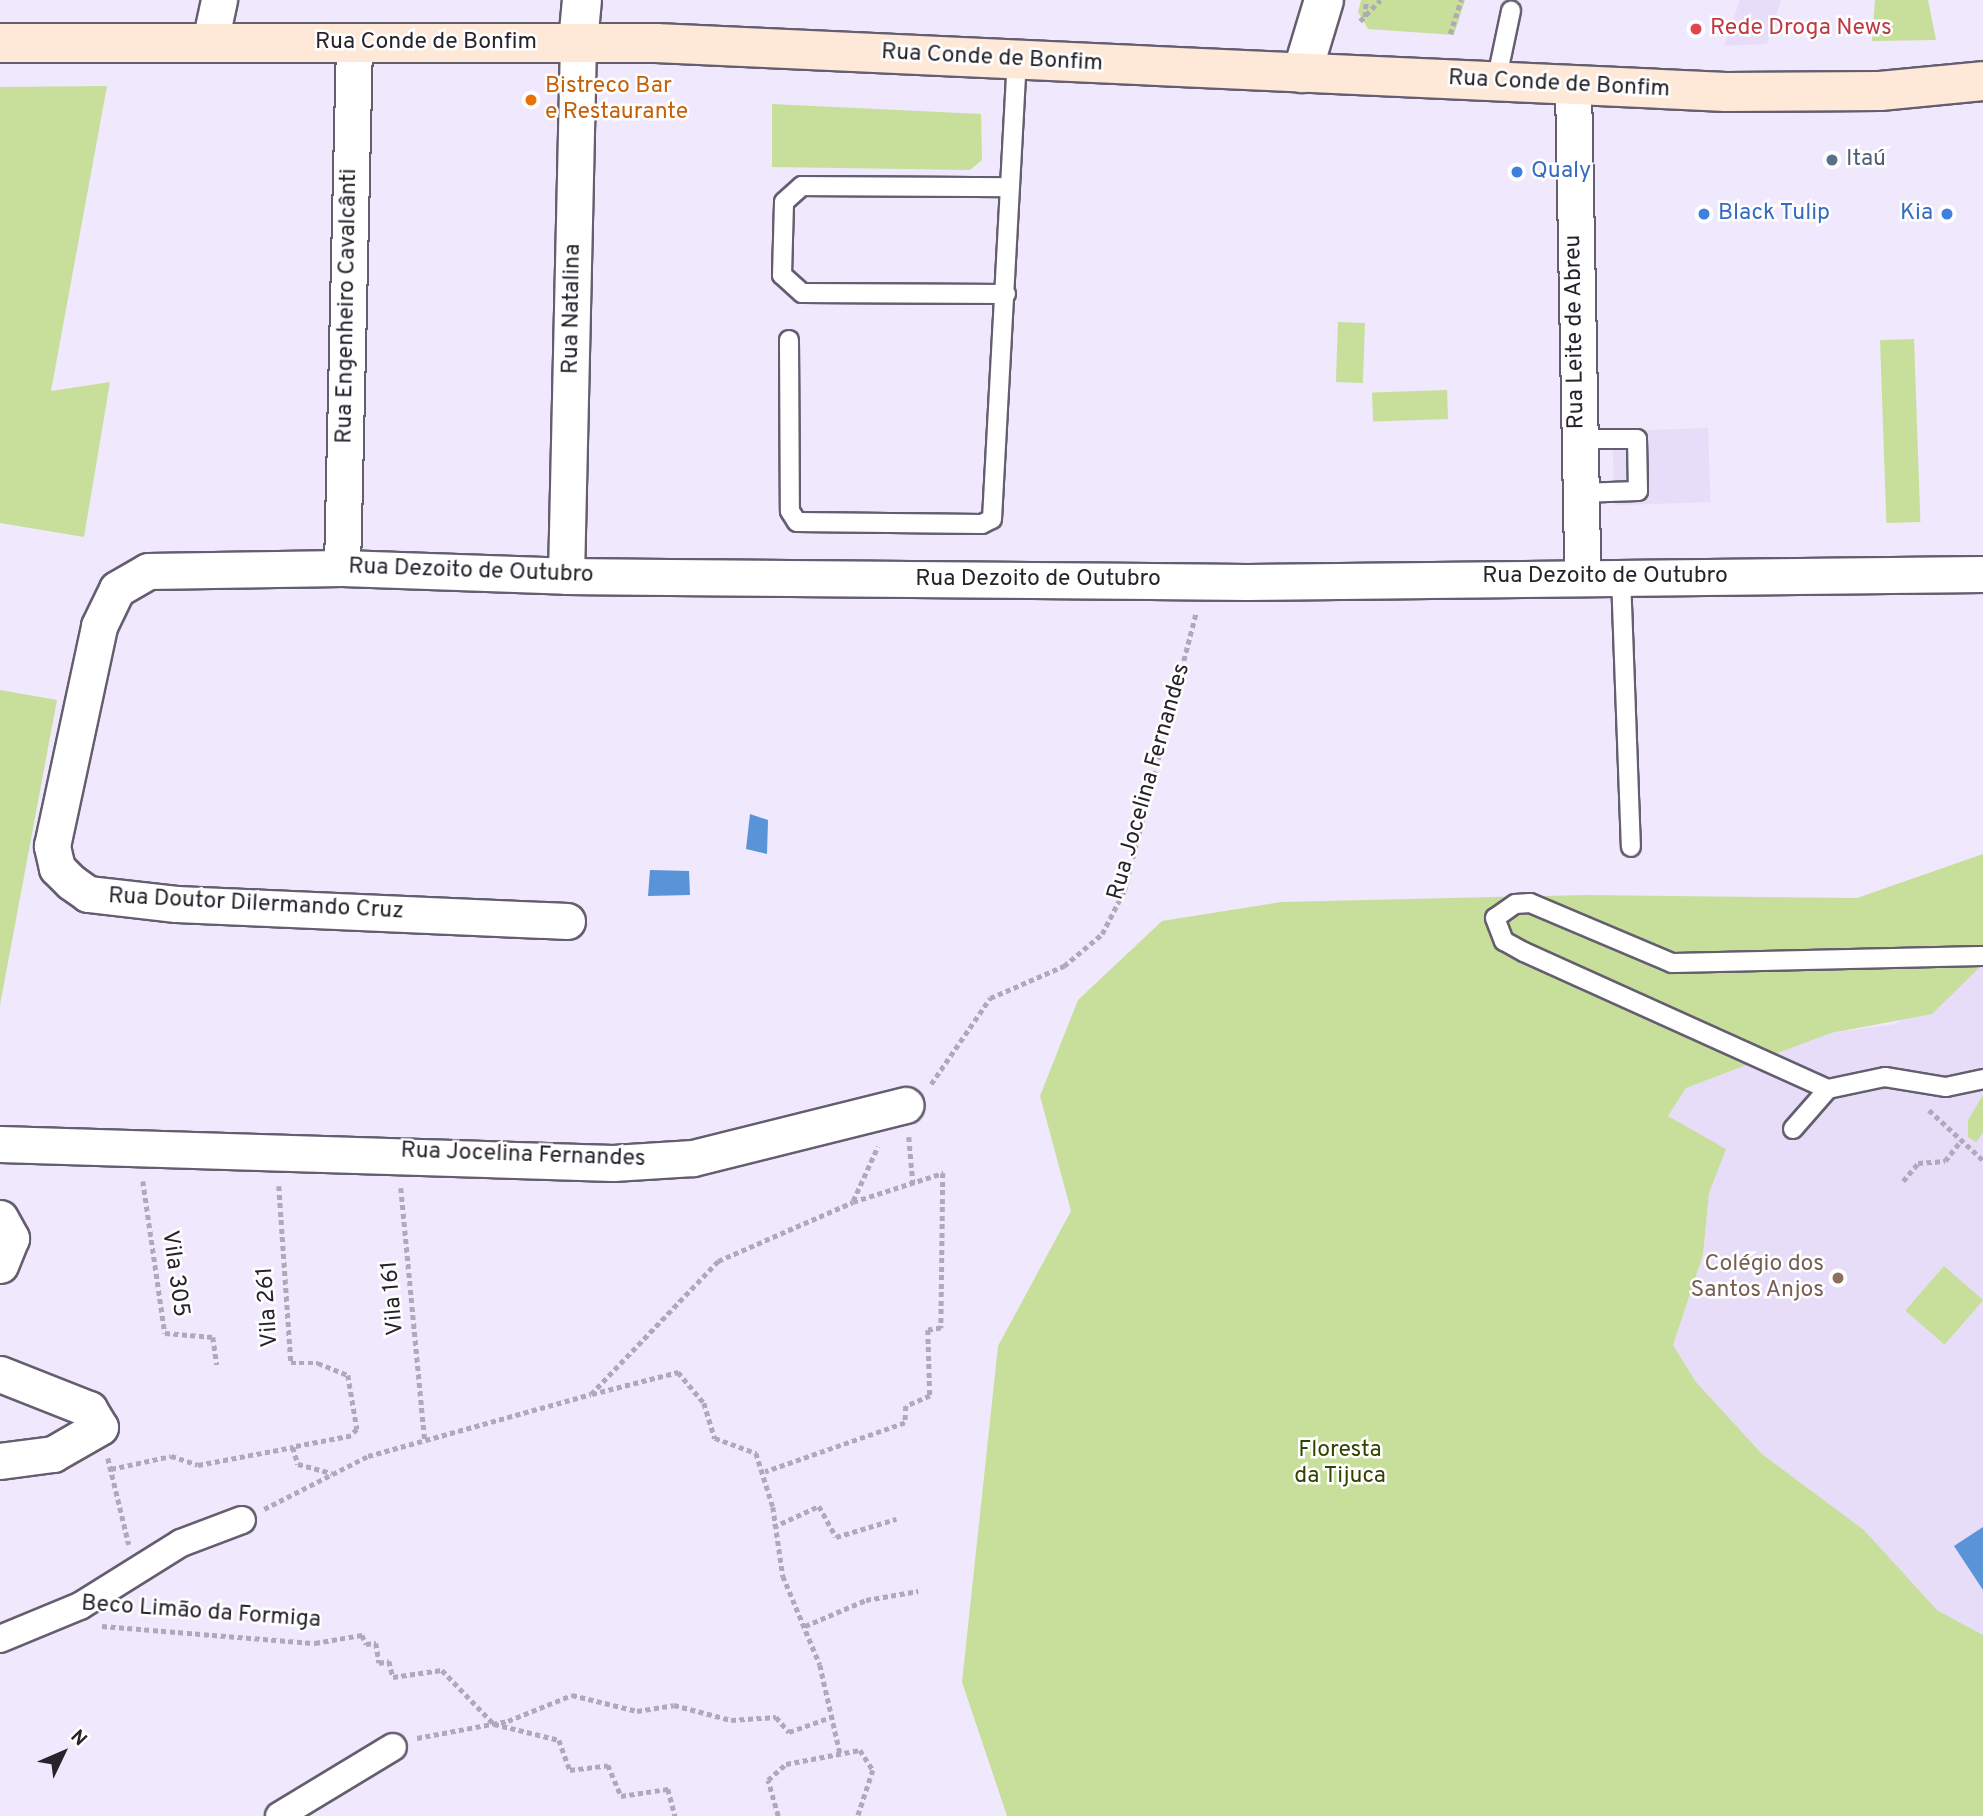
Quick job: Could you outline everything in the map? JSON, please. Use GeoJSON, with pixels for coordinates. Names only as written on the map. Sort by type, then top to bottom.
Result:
{"type":"FeatureCollection","features":[{"type":"Feature","properties":{"kind":"main road","name":"Rua Conde de Bonfim"},"geometry":{"type":"LineString","coordinates":[[0,43],[209,41],[354,45],[578,42],[1573,87],[1880,91],[1983,81]]}},
{"type":"Feature","properties":{"kind":"street"},"geometry":{"type":"LineString","coordinates":[[209,41],[219,0]]}},
{"type":"Feature","properties":{"kind":"street"},"geometry":{"type":"LineString","coordinates":[[578,42],[582,0]]}},
{"type":"Feature","properties":{"kind":"street"},"geometry":{"type":"LineString","coordinates":[[1302,73],[1324,0]]}},
{"type":"Feature","properties":{"kind":"street","name":"Rua Natalina"},"geometry":{"type":"LineString","coordinates":[[566,576],[578,42]]}},
{"type":"Feature","properties":{"kind":"street","name":"Rua Engenheiro Cavalcânti"},"geometry":{"type":"LineString","coordinates":[[342,568],[354,45]]}},
{"type":"Feature","properties":{"kind":"street","name":"Rua Leite de Abreu"},"geometry":{"type":"LineString","coordinates":[[1573,87],[1579,493],[1583,577]]}},
{"type":"Feature","properties":{"kind":"street","name":"Rua Dezoito de Outubro"},"geometry":{"type":"LineString","coordinates":[[108,605],[117,589],[148,571],[342,568],[566,576],[1204,581],[1983,574]]}},
{"type":"Feature","properties":{"kind":"street","name":"Rua Doutor Dilermando Cruz"},"geometry":{"type":"LineString","coordinates":[[108,605],[52,846],[57,868],[88,894],[567,922]]}},
{"type":"Feature","properties":{"kind":"street","name":"Rua Jocelina Fernandes"},"geometry":{"type":"LineString","coordinates":[[0,1144],[138,1145],[667,1160],[891,1111]]}},
{"type":"Feature","properties":{"kind":"street"},"geometry":{"type":"LineString","coordinates":[[0,1218],[11,1238],[0,1265]]}},
{"type":"Feature","properties":{"kind":"street"},"geometry":{"type":"LineString","coordinates":[[0,1374],[89,1409],[100,1427],[53,1454],[0,1461]]}},
{"type":"Feature","properties":{"kind":"street"},"geometry":{"type":"LineString","coordinates":[[0,1639],[56,1618],[135,1570],[242,1520]]}},
{"type":"Feature","properties":{"kind":"street"},"geometry":{"type":"LineString","coordinates":[[279,1816],[393,1747]]}},
{"type":"Feature","properties":{"kind":"lane"},"geometry":{"type":"LineString","coordinates":[[1496,82],[1511,11]]}},
{"type":"Feature","properties":{"kind":"lane"},"geometry":{"type":"LineString","coordinates":[[789,340],[790,511],[797,522],[982,524],[998,509],[1017,60]]}},
{"type":"Feature","properties":{"kind":"lane"},"geometry":{"type":"LineString","coordinates":[[1006,294],[802,293],[782,275],[783,214],[784,202],[802,186],[1010,187]]}},
{"type":"Feature","properties":{"kind":"lane"},"geometry":{"type":"LineString","coordinates":[[1578,439],[1637,439],[1638,491],[1579,493]]}},
{"type":"Feature","properties":{"kind":"lane"},"geometry":{"type":"LineString","coordinates":[[1621,577],[1631,847]]}},
{"type":"Feature","properties":{"kind":"lane"},"geometry":{"type":"LineString","coordinates":[[1983,957],[1672,963],[1530,904],[1515,904],[1495,918],[1504,941],[1524,952],[1828,1089],[1885,1077],[1946,1087],[1983,1079]]}},
{"type":"Feature","properties":{"kind":"lane"},"geometry":{"type":"LineString","coordinates":[[1793,1129],[1828,1089]]}},
{"type":"Feature","properties":{"kind":"path"},"geometry":{"type":"LineString","coordinates":[[1366,0],[1363,19],[1380,0]]}},
{"type":"Feature","properties":{"kind":"path"},"geometry":{"type":"LineString","coordinates":[[1450,34],[1461,0]]}},
{"type":"Feature","properties":{"kind":"path","name":"Rua Jocelina Fernandes"},"geometry":{"type":"LineString","coordinates":[[891,1111],[946,1067],[990,998],[1064,966],[1102,934],[1124,891],[1204,581]]}},
{"type":"Feature","properties":{"kind":"path"},"geometry":{"type":"LineString","coordinates":[[1918,1103],[1956,1129],[1960,1142],[1983,1160]]}},
{"type":"Feature","properties":{"kind":"path"},"geometry":{"type":"LineString","coordinates":[[891,1111],[913,1183]]}},
{"type":"Feature","properties":{"kind":"path"},"geometry":{"type":"LineString","coordinates":[[853,1202],[878,1149],[891,1111]]}},
{"type":"Feature","properties":{"kind":"path"},"geometry":{"type":"LineString","coordinates":[[1903,1181],[1918,1163],[1945,1161],[1960,1142]]}},
{"type":"Feature","properties":{"kind":"path","name":"Vila 305"},"geometry":{"type":"LineString","coordinates":[[138,1145],[165,1333],[213,1337],[216,1365]]}},
{"type":"Feature","properties":{"kind":"path","name":"Vila 261"},"geometry":{"type":"LineString","coordinates":[[276,1150],[291,1363],[318,1363],[348,1375],[357,1429],[351,1436],[293,1447]]}},
{"type":"Feature","properties":{"kind":"path","name":"Vila 161"},"geometry":{"type":"LineString","coordinates":[[398,1152],[425,1440]]}},
{"type":"Feature","properties":{"kind":"path"},"geometry":{"type":"LineString","coordinates":[[591,1394],[718,1261],[853,1202],[943,1173],[941,1328],[928,1330],[930,1396],[906,1406],[905,1423],[765,1472]]}},
{"type":"Feature","properties":{"kind":"path"},"geometry":{"type":"LineString","coordinates":[[242,1520],[333,1473],[425,1440],[678,1372],[704,1403],[715,1437],[748,1447],[765,1472],[783,1576],[806,1626],[834,1716],[840,1753]]}},
{"type":"Feature","properties":{"kind":"path"},"geometry":{"type":"LineString","coordinates":[[100,1427],[135,1570]]}},
{"type":"Feature","properties":{"kind":"path"},"geometry":{"type":"LineString","coordinates":[[111,1469],[171,1456],[198,1465],[293,1447],[298,1464],[333,1473]]}},
{"type":"Feature","properties":{"kind":"path"},"geometry":{"type":"LineString","coordinates":[[773,1527],[820,1506],[836,1537],[896,1519]]}},
{"type":"Feature","properties":{"kind":"path"},"geometry":{"type":"LineString","coordinates":[[806,1626],[866,1600],[918,1591]]}},
{"type":"Feature","properties":{"kind":"path","name":"Beco Limão da Formiga"},"geometry":{"type":"LineString","coordinates":[[56,1618],[315,1643],[362,1635],[366,1644],[376,1643],[379,1663],[389,1661],[393,1676],[442,1670],[494,1724]]}},
{"type":"Feature","properties":{"kind":"path"},"geometry":{"type":"LineString","coordinates":[[393,1747],[426,1734],[494,1724],[572,1695],[637,1711],[674,1705],[732,1720],[776,1717],[789,1732],[834,1716]]}},
{"type":"Feature","properties":{"kind":"path"},"geometry":{"type":"LineString","coordinates":[[494,1724],[558,1740],[570,1770],[608,1765],[621,1796],[668,1789],[675,1816]]}},
{"type":"Feature","properties":{"kind":"path"},"geometry":{"type":"LineString","coordinates":[[778,1816],[768,1780],[786,1764],[860,1750],[872,1760],[858,1816]]}},
{"type":"Feature","properties":{"kind":"shaded area"},"geometry":{"type":"Polygon","coordinates":[[[1740,0],[1781,0],[1767,44],[1724,46],[1740,0]]]}},
{"type":"Feature","properties":{"kind":"shaded area"},"geometry":{"type":"Polygon","coordinates":[[[1708,428],[1711,502],[1615,505],[1612,431],[1708,428]]]}},
{"type":"Feature","properties":{"kind":"shaded area","name":"Colégio dos Santos Anjos"},"geometry":{"type":"Polygon","coordinates":[[[1983,964],[1983,1635],[1937,1610],[1864,1530],[1762,1454],[1696,1382],[1673,1345],[1703,1255],[1709,1193],[1725,1150],[1668,1116],[1686,1088],[1831,1033],[1895,1024],[1983,964]]]}},
{"type":"Feature","properties":{"kind":"green space"},"geometry":{"type":"Polygon","coordinates":[[[1361,0],[1465,0],[1454,35],[1368,29],[1358,12],[1361,0]]]}},
{"type":"Feature","properties":{"kind":"green space"},"geometry":{"type":"Polygon","coordinates":[[[1875,0],[1928,0],[1936,40],[1872,41],[1875,0]]]}},
{"type":"Feature","properties":{"kind":"green space"},"geometry":{"type":"Polygon","coordinates":[[[107,86],[51,391],[110,382],[84,537],[0,523],[0,87],[107,86]]]}},
{"type":"Feature","properties":{"kind":"green space"},"geometry":{"type":"Polygon","coordinates":[[[772,104],[981,114],[982,160],[970,170],[772,167],[772,104]]]}},
{"type":"Feature","properties":{"kind":"green space"},"geometry":{"type":"Polygon","coordinates":[[[1338,322],[1365,323],[1363,383],[1336,382],[1338,322]]]}},
{"type":"Feature","properties":{"kind":"green space"},"geometry":{"type":"Polygon","coordinates":[[[1914,339],[1920,522],[1886,523],[1880,340],[1914,339]]]}},
{"type":"Feature","properties":{"kind":"green space"},"geometry":{"type":"Polygon","coordinates":[[[1447,390],[1448,419],[1373,422],[1372,393],[1447,390]]]}},
{"type":"Feature","properties":{"kind":"green space"},"geometry":{"type":"Polygon","coordinates":[[[0,690],[57,700],[0,1005],[0,690]]]}},
{"type":"Feature","properties":{"kind":"green space","name":"Floresta da Tijuca"},"geometry":{"type":"Polygon","coordinates":[[[1983,854],[1983,964],[1932,1014],[1831,1033],[1686,1088],[1668,1116],[1726,1149],[1709,1193],[1703,1255],[1673,1345],[1696,1382],[1762,1454],[1864,1530],[1937,1610],[1983,1635],[1983,1816],[1007,1816],[962,1682],[998,1346],[1071,1211],[1040,1096],[1078,1000],[1162,921],[1281,902],[1585,895],[1857,898],[1983,854]]]}},
{"type":"Feature","properties":{"kind":"green space"},"geometry":{"type":"Polygon","coordinates":[[[1983,1095],[1983,1133],[1976,1142],[1968,1137],[1968,1120],[1983,1095]]]}},
{"type":"Feature","properties":{"kind":"green space"},"geometry":{"type":"Polygon","coordinates":[[[1944,1266],[1983,1300],[1945,1345],[1905,1311],[1944,1266]]]}},
{"type":"Feature","properties":{"kind":"water"},"geometry":{"type":"Polygon","coordinates":[[[750,814],[768,820],[767,854],[746,849],[750,814]]]}},
{"type":"Feature","properties":{"kind":"water"},"geometry":{"type":"Polygon","coordinates":[[[650,870],[689,871],[690,895],[648,896],[650,870]]]}},
{"type":"Feature","properties":{"kind":"water"},"geometry":{"type":"Polygon","coordinates":[[[1983,1527],[1983,1590],[1954,1546],[1983,1527]]]}},
{"type":"Feature","properties":{"kind":"place","name":"Rede Droga News"},"geometry":{"type":"Point","coordinates":[1696,29]}},
{"type":"Feature","properties":{"kind":"place","name":"Bistreco Bar e Restaurante"},"geometry":{"type":"Point","coordinates":[531,100]}},
{"type":"Feature","properties":{"kind":"place","name":"Itaú"},"geometry":{"type":"Point","coordinates":[1832,160]}},
{"type":"Feature","properties":{"kind":"place","name":"Qualy"},"geometry":{"type":"Point","coordinates":[1517,172]}},
{"type":"Feature","properties":{"kind":"place","name":"Black Tulip"},"geometry":{"type":"Point","coordinates":[1704,214]}},
{"type":"Feature","properties":{"kind":"place","name":"Kia"},"geometry":{"type":"Point","coordinates":[1947,214]}},
{"type":"Feature","properties":{"kind":"place","name":"Colégio dos Santos Anjos"},"geometry":{"type":"Point","coordinates":[1838,1278]}}]}
